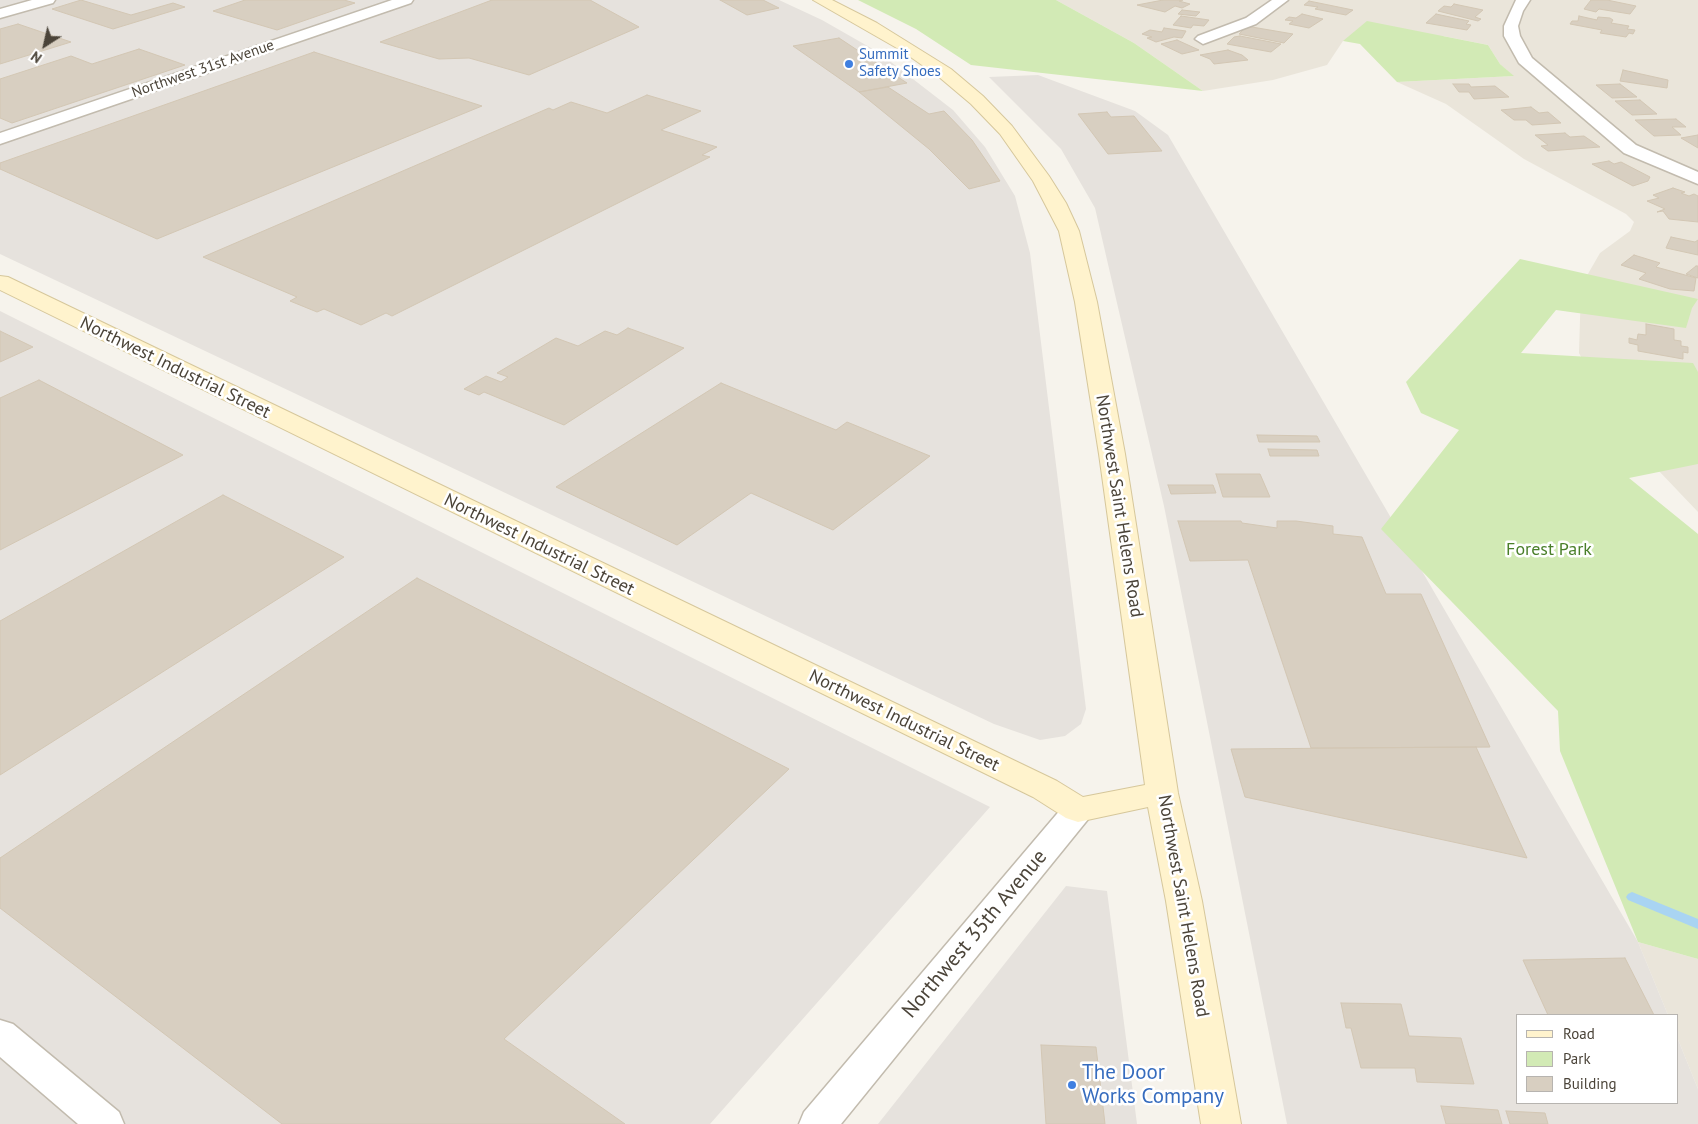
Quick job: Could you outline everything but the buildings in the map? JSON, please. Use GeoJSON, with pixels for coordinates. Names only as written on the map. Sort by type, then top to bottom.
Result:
{"type":"FeatureCollection","features":[{"type":"Feature","properties":{"kind":"main road","name":"Northwest Saint Helens Road"},"geometry":{"type":"LineString","coordinates":[[820,0],[871,26],[908,48],[945,73],[977,100],[1006,130],[1042,180],[1056,203],[1069,231],[1086,302],[1112,454],[1162,793],[1184,901],[1221,1124]]}},
{"type":"Feature","properties":{"kind":"main road","name":"Northwest Industrial Street"},"geometry":{"type":"LineString","coordinates":[[0,282],[1045,789],[1078,810]]}},
{"type":"Feature","properties":{"kind":"main road"},"geometry":{"type":"LineString","coordinates":[[1078,810],[1162,793]]}},
{"type":"Feature","properties":{"kind":"street"},"geometry":{"type":"LineString","coordinates":[[0,14],[48,0]]}},
{"type":"Feature","properties":{"kind":"street","name":"Northwest 31st Avenue"},"geometry":{"type":"LineString","coordinates":[[0,139],[406,0]]}},
{"type":"Feature","properties":{"kind":"street"},"geometry":{"type":"LineString","coordinates":[[1203,39],[1252,22],[1281,0]]}},
{"type":"Feature","properties":{"kind":"street"},"geometry":{"type":"LineString","coordinates":[[1523,0],[1516,11],[1511,26],[1512,36],[1520,54],[1538,73],[1630,150],[1698,180]]}},
{"type":"Feature","properties":{"kind":"street","name":"Northwest 35th Avenue"},"geometry":{"type":"LineString","coordinates":[[818,1124],[1078,810]]}},
{"type":"Feature","properties":{"kind":"street"},"geometry":{"type":"LineString","coordinates":[[0,1035],[105,1124]]}},
{"type":"Feature","properties":{"kind":"shaded area"},"geometry":{"type":"Polygon","coordinates":[[[0,0],[779,0],[822,20],[878,52],[953,110],[985,147],[1015,196],[1030,253],[1086,709],[1081,724],[1065,736],[1040,740],[994,724],[0,254],[0,0]]]}},
{"type":"Feature","properties":{"kind":"shaded area"},"geometry":{"type":"Polygon","coordinates":[[[1056,0],[1698,0],[1698,512],[1618,428],[1579,353],[1581,286],[1600,253],[1630,231],[1634,222],[1626,214],[1524,159],[1446,104],[1397,82],[1513,76],[1500,64],[1488,45],[1443,36],[1343,41],[1327,65],[1273,80],[1203,91],[1134,43],[1056,0]]]}},
{"type":"Feature","properties":{"kind":"shaded area"},"geometry":{"type":"Polygon","coordinates":[[[1038,75],[1135,111],[1168,135],[1638,942],[1668,1014],[1516,1014],[1516,1104],[1678,1104],[1678,1039],[1698,1089],[1698,1124],[1287,1124],[1164,506],[1095,208],[1061,149],[989,77],[1038,75]]]}},
{"type":"Feature","properties":{"kind":"shaded area"},"geometry":{"type":"Polygon","coordinates":[[[0,311],[990,807],[710,1124],[0,1124],[0,311]]]}},
{"type":"Feature","properties":{"kind":"shaded area"},"geometry":{"type":"Polygon","coordinates":[[[1066,886],[1107,891],[1137,1124],[878,1124],[1066,886]]]}},
{"type":"Feature","properties":{"kind":"shaded area"},"geometry":{"type":"Polygon","coordinates":[[[1638,942],[1698,959],[1698,1089],[1678,1039],[1678,1014],[1668,1014],[1638,942]]]}},
{"type":"Feature","properties":{"kind":"green space"},"geometry":{"type":"Polygon","coordinates":[[[858,0],[1056,0],[1134,43],[1203,91],[971,65],[916,29],[858,0]]]}},
{"type":"Feature","properties":{"kind":"green space"},"geometry":{"type":"Polygon","coordinates":[[[1367,21],[1488,45],[1500,64],[1514,76],[1397,82],[1360,44],[1343,41],[1367,21]]]}},
{"type":"Feature","properties":{"kind":"green space","name":"Forest Park"},"geometry":{"type":"Polygon","coordinates":[[[1520,259],[1698,299],[1692,308],[1686,328],[1556,310],[1521,353],[1693,363],[1698,372],[1698,464],[1629,478],[1698,534],[1698,959],[1638,942],[1560,751],[1558,711],[1381,529],[1459,430],[1421,413],[1406,382],[1520,259]]]}},
{"type":"Feature","properties":{"kind":"waterway"},"geometry":{"type":"LineString","coordinates":[[1632,897],[1698,924]]}},
{"type":"Feature","properties":{"kind":"place","name":"Summit Safety Shoes"},"geometry":{"type":"Point","coordinates":[849,64]}},
{"type":"Feature","properties":{"kind":"place","name":"The Door Works Company"},"geometry":{"type":"Point","coordinates":[1072,1085]}}]}
